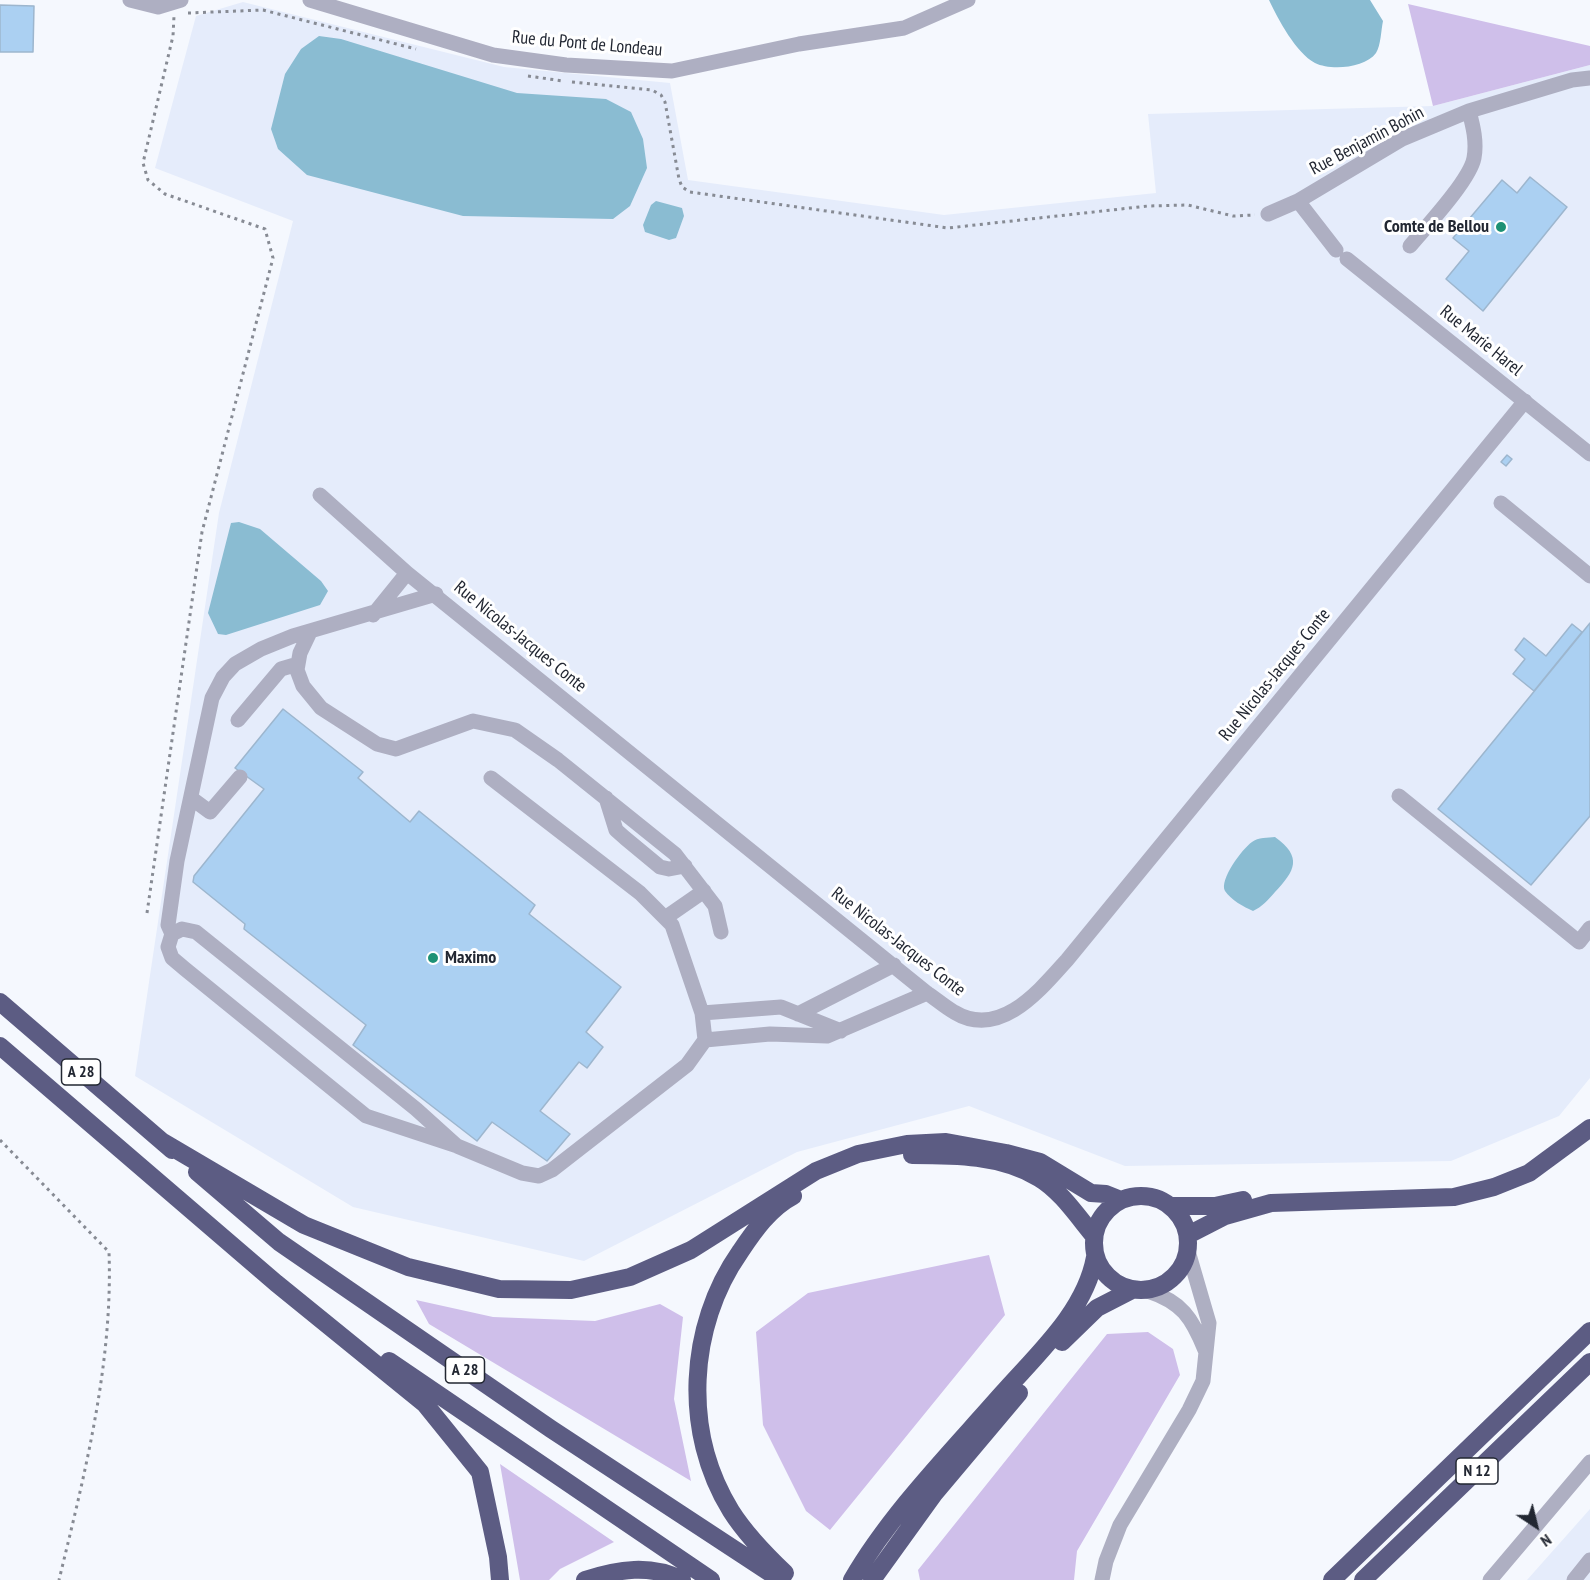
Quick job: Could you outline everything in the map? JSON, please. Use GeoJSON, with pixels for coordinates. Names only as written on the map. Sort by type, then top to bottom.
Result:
{"type":"FeatureCollection","features":[{"type":"Feature","properties":{"kind":"highway","name":"A 28"},"geometry":{"type":"LineString","coordinates":[[0,1002],[279,1242],[550,1429],[781,1580]]}},
{"type":"Feature","properties":{"kind":"highway","name":"A 28"},"geometry":{"type":"LineString","coordinates":[[0,1046],[276,1284],[711,1580]]}},
{"type":"Feature","properties":{"kind":"highway"},"geometry":{"type":"LineString","coordinates":[[1188,1243],[1225,1216],[1271,1203],[1454,1197],[1494,1188],[1529,1173],[1562,1152],[1590,1128]]}},
{"type":"Feature","properties":{"kind":"highway"},"geometry":{"type":"LineString","coordinates":[[163,1142],[304,1225],[408,1267],[499,1289],[571,1290],[630,1277],[691,1250],[816,1171],[858,1154],[907,1144],[946,1142],[1006,1153],[1040,1162],[1091,1193],[1106,1194],[1121,1200],[1147,1196],[1171,1206],[1215,1206],[1270,1194],[1334,1194],[1378,1200]]}},
{"type":"Feature","properties":{"kind":"highway"},"geometry":{"type":"LineString","coordinates":[[793,1580],[770,1558],[731,1510],[706,1454],[696,1394],[702,1333],[724,1275],[759,1225],[788,1199],[838,1173],[871,1162],[900,1156],[940,1155],[978,1157],[1009,1165],[1040,1178],[1063,1199],[1094,1236]]}},
{"type":"Feature","properties":{"kind":"highway"},"geometry":{"type":"LineString","coordinates":[[860,1577],[921,1486],[1058,1331],[1081,1298],[1092,1274],[1095,1257],[1094,1236],[1103,1215],[1121,1200]]}},
{"type":"Feature","properties":{"kind":"highway"},"geometry":{"type":"LineString","coordinates":[[860,1577],[1075,1328],[1096,1308],[1140,1291],[1162,1286],[1174,1278],[1183,1266],[1188,1243],[1184,1224],[1171,1206]]}},
{"type":"Feature","properties":{"kind":"highway"},"geometry":{"type":"LineString","coordinates":[[1095,1257],[1109,1279],[1140,1291]]}},
{"type":"Feature","properties":{"kind":"highway"},"geometry":{"type":"LineString","coordinates":[[276,1284],[425,1404],[480,1472],[498,1557],[500,1580]]}},
{"type":"Feature","properties":{"kind":"highway","name":"N 12"},"geometry":{"type":"LineString","coordinates":[[1332,1580],[1590,1331]]}},
{"type":"Feature","properties":{"kind":"highway","name":"N 12"},"geometry":{"type":"LineString","coordinates":[[1363,1580],[1590,1362]]}},
{"type":"Feature","properties":{"kind":"highway"},"geometry":{"type":"LineString","coordinates":[[585,1580],[629,1569],[666,1572],[682,1580]]}},
{"type":"Feature","properties":{"kind":"street"},"geometry":{"type":"LineString","coordinates":[[130,0],[158,7],[176,5]]}},
{"type":"Feature","properties":{"kind":"street","name":"Rue du Pont de Londeau"},"geometry":{"type":"LineString","coordinates":[[310,0],[493,55],[567,65],[672,71],[800,44],[904,28],[968,0]]}},
{"type":"Feature","properties":{"kind":"street","name":"Rue Benjamin Bohin"},"geometry":{"type":"LineString","coordinates":[[1268,214],[1298,201],[1402,139],[1469,111],[1572,80],[1590,78]]}},
{"type":"Feature","properties":{"kind":"street"},"geometry":{"type":"LineString","coordinates":[[1410,246],[1452,194],[1474,161],[1476,147],[1469,111]]}},
{"type":"Feature","properties":{"kind":"street","name":"Rue Marie Harel"},"geometry":{"type":"LineString","coordinates":[[1298,201],[1342,255],[1590,454]]}},
{"type":"Feature","properties":{"kind":"street","name":"Rue Nicolas-Jacques Conte"},"geometry":{"type":"LineString","coordinates":[[320,495],[407,573],[436,594],[927,993],[956,1014],[974,1018],[996,1018],[1018,1009],[1035,995],[1067,960],[1525,401]]}},
{"type":"Feature","properties":{"kind":"street"},"geometry":{"type":"LineString","coordinates":[[1502,503],[1590,576]]}},
{"type":"Feature","properties":{"kind":"street"},"geometry":{"type":"LineString","coordinates":[[373,615],[407,573]]}},
{"type":"Feature","properties":{"kind":"street"},"geometry":{"type":"LineString","coordinates":[[436,594],[261,649],[235,664],[223,677],[212,698],[191,798],[168,925],[172,934],[168,947],[172,958],[366,1116],[457,1146],[522,1173],[539,1176],[552,1170],[687,1065],[705,1040],[702,1013],[672,925],[640,893],[491,778]]}},
{"type":"Feature","properties":{"kind":"street"},"geometry":{"type":"LineString","coordinates":[[310,632],[297,669],[303,686],[321,708],[377,744],[396,748],[405,747],[460,724],[489,722],[515,730],[606,798],[675,854],[704,891],[717,913],[722,932]]}},
{"type":"Feature","properties":{"kind":"street"},"geometry":{"type":"LineString","coordinates":[[238,720],[281,669],[298,664]]}},
{"type":"Feature","properties":{"kind":"street"},"geometry":{"type":"LineString","coordinates":[[191,798],[210,812],[240,777]]}},
{"type":"Feature","properties":{"kind":"street"},"geometry":{"type":"LineString","coordinates":[[1399,796],[1579,942],[1590,928]]}},
{"type":"Feature","properties":{"kind":"street"},"geometry":{"type":"LineString","coordinates":[[665,918],[704,891]]}},
{"type":"Feature","properties":{"kind":"street"},"geometry":{"type":"LineString","coordinates":[[172,934],[182,929],[196,932],[416,1109],[457,1146]]}},
{"type":"Feature","properties":{"kind":"street"},"geometry":{"type":"LineString","coordinates":[[798,1014],[894,965]]}},
{"type":"Feature","properties":{"kind":"street"},"geometry":{"type":"LineString","coordinates":[[705,1040],[770,1034],[828,1036],[927,993]]}},
{"type":"Feature","properties":{"kind":"street"},"geometry":{"type":"LineString","coordinates":[[702,1013],[781,1007],[842,1031]]}},
{"type":"Feature","properties":{"kind":"street"},"geometry":{"type":"LineString","coordinates":[[1102,1580],[1106,1561],[1120,1525],[1189,1410],[1203,1381],[1209,1323],[1188,1243]]}},
{"type":"Feature","properties":{"kind":"street"},"geometry":{"type":"LineString","coordinates":[[1140,1291],[1166,1297],[1184,1310],[1196,1328],[1207,1353]]}},
{"type":"Feature","properties":{"kind":"street"},"geometry":{"type":"LineString","coordinates":[[1496,1578],[1590,1462]]}},
{"type":"Feature","properties":{"kind":"street"},"geometry":{"type":"LineString","coordinates":[[1574,1580],[1590,1560]]}},
{"type":"Feature","properties":{"kind":"path"},"geometry":{"type":"LineString","coordinates":[[147,913],[202,532],[273,258],[265,229],[165,194],[148,180],[143,163],[173,36],[176,5],[263,10],[420,50]]}},
{"type":"Feature","properties":{"kind":"path"},"geometry":{"type":"LineString","coordinates":[[522,75],[543,80],[652,90],[661,95],[665,102],[679,179],[682,187],[690,192],[948,228],[1148,206],[1188,206],[1233,216],[1268,214]]}},
{"type":"Feature","properties":{"kind":"path"},"geometry":{"type":"LineString","coordinates":[[0,1140],[110,1252],[111,1295],[91,1447],[59,1580]]}},
{"type":"Feature","properties":{"kind":"shaded area"},"geometry":{"type":"Polygon","coordinates":[[[243,2],[504,67],[670,83],[688,180],[944,215],[1156,193],[1148,114],[1433,106],[1590,65],[1590,1078],[1559,1116],[1451,1161],[1125,1166],[969,1106],[797,1152],[584,1261],[353,1207],[135,1076],[219,513],[293,221],[155,168],[196,16],[243,2]]]}},
{"type":"Feature","properties":{"kind":"shaded area"},"geometry":{"type":"Polygon","coordinates":[[[1408,4],[1590,46],[1590,65],[1433,106],[1408,4]]]}},
{"type":"Feature","properties":{"kind":"shaded area"},"geometry":{"type":"Polygon","coordinates":[[[989,1255],[1005,1315],[830,1530],[806,1511],[763,1425],[756,1332],[808,1293],[989,1255]]]}},
{"type":"Feature","properties":{"kind":"shaded area"},"geometry":{"type":"Polygon","coordinates":[[[416,1300],[493,1317],[595,1321],[660,1304],[683,1317],[674,1399],[691,1481],[429,1324],[416,1300]]]}},
{"type":"Feature","properties":{"kind":"shaded area"},"geometry":{"type":"Polygon","coordinates":[[[1148,1332],[1173,1349],[1180,1375],[1077,1551],[1074,1580],[920,1580],[918,1570],[1107,1334],[1148,1332]]]}},
{"type":"Feature","properties":{"kind":"shaded area"},"geometry":{"type":"Polygon","coordinates":[[[500,1464],[614,1542],[560,1569],[549,1580],[520,1580],[500,1464]]]}},
{"type":"Feature","properties":{"kind":"shaded area"},"geometry":{"type":"Polygon","coordinates":[[[1590,1509],[1590,1580],[1527,1580],[1590,1509]]]}},
{"type":"Feature","properties":{"kind":"water"},"geometry":{"type":"Polygon","coordinates":[[[1269,0],[1370,0],[1383,21],[1378,50],[1364,62],[1347,67],[1330,67],[1315,63],[1294,44],[1269,0]]]}},
{"type":"Feature","properties":{"kind":"water"},"geometry":{"type":"Polygon","coordinates":[[[319,36],[341,39],[517,93],[606,99],[631,112],[643,139],[647,168],[630,206],[613,219],[463,216],[307,175],[278,149],[271,129],[285,74],[301,49],[319,36]]]}},
{"type":"Feature","properties":{"kind":"water"},"geometry":{"type":"Polygon","coordinates":[[[656,201],[682,208],[684,216],[676,238],[669,240],[645,232],[643,225],[651,205],[656,201]]]}},
{"type":"Feature","properties":{"kind":"water"},"geometry":{"type":"Polygon","coordinates":[[[239,522],[260,529],[321,581],[328,591],[320,605],[226,635],[218,634],[208,613],[231,523],[239,522]]]}},
{"type":"Feature","properties":{"kind":"water"},"geometry":{"type":"Polygon","coordinates":[[[1275,837],[1290,851],[1293,858],[1291,871],[1267,900],[1253,911],[1238,903],[1225,891],[1225,880],[1232,865],[1252,842],[1257,839],[1275,837]]]}},
{"type":"Feature","properties":{"kind":"building"},"geometry":{"type":"Polygon","coordinates":[[[0,5],[34,6],[33,52],[0,52],[0,5]]]}},
{"type":"Feature","properties":{"kind":"building"},"geometry":{"type":"Polygon","coordinates":[[[1530,177],[1567,207],[1483,311],[1446,279],[1469,251],[1453,238],[1502,180],[1517,193],[1530,177]]]}},
{"type":"Feature","properties":{"kind":"building"},"geometry":{"type":"Polygon","coordinates":[[[1507,455],[1512,459],[1506,466],[1501,462],[1507,455]]]}},
{"type":"Feature","properties":{"kind":"building"},"geometry":{"type":"Polygon","coordinates":[[[1590,623],[1590,816],[1531,885],[1438,809],[1590,623]]]}},
{"type":"Feature","properties":{"kind":"building"},"geometry":{"type":"Polygon","coordinates":[[[1572,624],[1582,632],[1534,691],[1513,674],[1525,659],[1515,650],[1524,638],[1546,656],[1572,624]]]}},
{"type":"Feature","properties":{"kind":"building","name":"Maximo"},"geometry":{"type":"Polygon","coordinates":[[[283,709],[363,772],[358,778],[410,822],[419,811],[535,905],[529,914],[621,987],[586,1032],[603,1047],[587,1068],[579,1062],[540,1111],[570,1134],[547,1161],[492,1122],[477,1141],[353,1045],[366,1025],[244,929],[245,924],[193,882],[194,876],[264,789],[235,768],[283,709]]]}},
{"type":"Feature","properties":{"kind":"place","name":"Comte de Bellou"},"geometry":{"type":"Point","coordinates":[1501,227]}},
{"type":"Feature","properties":{"kind":"place","name":"Maximo"},"geometry":{"type":"Point","coordinates":[433,958]}}]}
